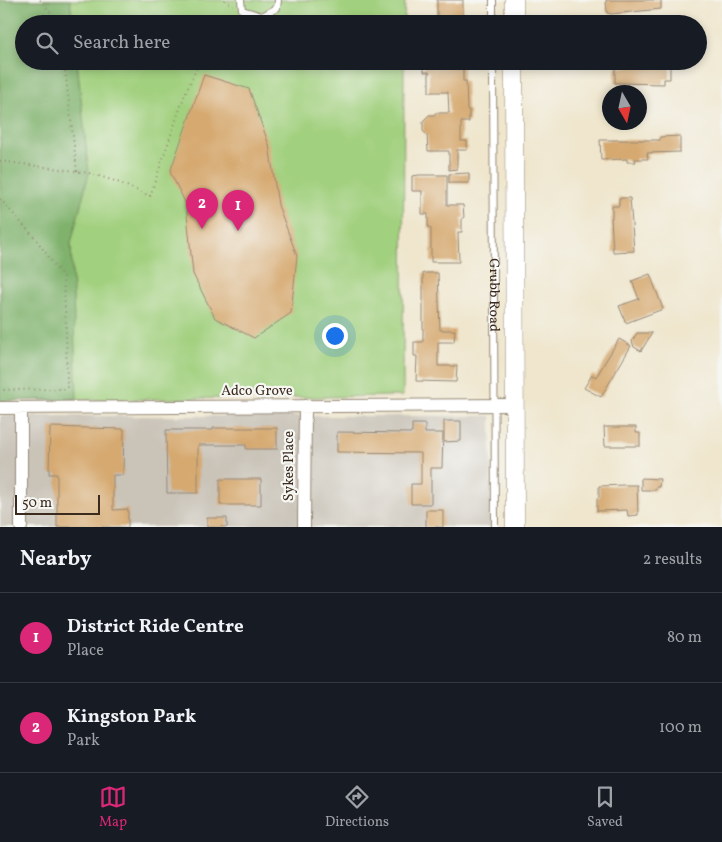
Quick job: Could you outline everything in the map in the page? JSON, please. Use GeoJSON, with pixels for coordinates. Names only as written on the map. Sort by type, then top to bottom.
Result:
{"type":"FeatureCollection","features":[{"type":"Feature","properties":{"kind":"main road"},"geometry":{"type":"LineString","coordinates":[[514,0],[514,15]]}},
{"type":"Feature","properties":{"kind":"main road","name":"Grubb Road"},"geometry":{"type":"LineString","coordinates":[[514,70],[515,527]]}},
{"type":"Feature","properties":{"kind":"street","name":"Adco Grove"},"geometry":{"type":"LineString","coordinates":[[0,408],[514,404]]}},
{"type":"Feature","properties":{"kind":"street","name":"Sykes Place"},"geometry":{"type":"LineString","coordinates":[[304,527],[305,406]]}},
{"type":"Feature","properties":{"kind":"street"},"geometry":{"type":"LineString","coordinates":[[21,527],[22,408]]}},
{"type":"Feature","properties":{"kind":"lane"},"geometry":{"type":"LineString","coordinates":[[240,0],[242,10],[259,15]]}},
{"type":"Feature","properties":{"kind":"lane"},"geometry":{"type":"LineString","coordinates":[[264,15],[277,8],[278,0]]}},
{"type":"Feature","properties":{"kind":"lane"},"geometry":{"type":"LineString","coordinates":[[493,0],[493,15]]}},
{"type":"Feature","properties":{"kind":"lane","name":"Grubb Road"},"geometry":{"type":"LineString","coordinates":[[493,70],[495,527]]}},
{"type":"Feature","properties":{"kind":"path"},"geometry":{"type":"LineString","coordinates":[[40,0],[52,15]]}},
{"type":"Feature","properties":{"kind":"path"},"geometry":{"type":"LineString","coordinates":[[65,70],[77,171]]}},
{"type":"Feature","properties":{"kind":"path"},"geometry":{"type":"LineString","coordinates":[[0,161],[77,171],[115,181],[150,196],[185,94],[196,70]]}},
{"type":"Feature","properties":{"kind":"path"},"geometry":{"type":"LineString","coordinates":[[0,199],[35,238],[63,277],[67,390],[0,390]]}},
{"type":"Feature","properties":{"kind":"shaded area"},"geometry":{"type":"Polygon","coordinates":[[[0,416],[491,416],[491,527],[0,527],[0,416]]]}},
{"type":"Feature","properties":{"kind":"green space"},"geometry":{"type":"Polygon","coordinates":[[[0,0],[405,0],[404,15],[15,15],[15,70],[404,70],[403,396],[0,401],[0,0]]]}},
{"type":"Feature","properties":{"kind":"green space"},"geometry":{"type":"Polygon","coordinates":[[[0,0],[70,0],[72,15],[15,15],[15,70],[78,70],[89,173],[71,243],[77,399],[0,401],[0,0]]]}},
{"type":"Feature","properties":{"kind":"building"},"geometry":{"type":"Polygon","coordinates":[[[437,0],[463,0],[463,15],[437,15],[437,0]]]}},
{"type":"Feature","properties":{"kind":"building"},"geometry":{"type":"Polygon","coordinates":[[[606,0],[661,0],[661,9],[611,14],[607,13],[606,0]]]}},
{"type":"Feature","properties":{"kind":"building"},"geometry":{"type":"Polygon","coordinates":[[[424,70],[463,70],[463,81],[466,81],[469,122],[461,122],[461,141],[467,141],[467,150],[457,150],[457,169],[449,170],[449,151],[428,151],[427,135],[423,131],[423,121],[429,115],[435,115],[435,113],[449,113],[448,92],[429,92],[429,72],[424,72],[424,70]]]}},
{"type":"Feature","properties":{"kind":"building"},"geometry":{"type":"Polygon","coordinates":[[[615,70],[670,70],[670,79],[664,79],[664,84],[615,83],[615,70]]]}},
{"type":"Feature","properties":{"kind":"building"},"geometry":{"type":"Polygon","coordinates":[[[204,75],[249,89],[269,145],[278,205],[297,256],[291,313],[254,338],[215,318],[193,274],[186,204],[170,172],[204,75]]]}},
{"type":"Feature","properties":{"kind":"building"},"geometry":{"type":"Polygon","coordinates":[[[680,136],[680,152],[647,153],[648,159],[635,159],[636,162],[627,162],[627,159],[601,160],[600,140],[660,140],[660,137],[680,136]]]}},
{"type":"Feature","properties":{"kind":"building"},"geometry":{"type":"Polygon","coordinates":[[[469,173],[469,183],[449,183],[449,174],[469,173]]]}},
{"type":"Feature","properties":{"kind":"building"},"geometry":{"type":"Polygon","coordinates":[[[447,175],[447,205],[463,205],[462,232],[458,232],[459,262],[431,262],[431,228],[428,228],[428,214],[422,214],[422,191],[412,191],[412,176],[447,175]]]}},
{"type":"Feature","properties":{"kind":"building"},"geometry":{"type":"Polygon","coordinates":[[[619,198],[630,198],[634,251],[613,252],[612,206],[619,206],[619,198]]]}},
{"type":"Feature","properties":{"kind":"building"},"geometry":{"type":"Polygon","coordinates":[[[423,273],[438,273],[440,330],[455,330],[454,342],[438,342],[438,366],[457,366],[456,382],[416,381],[417,356],[414,356],[414,342],[423,342],[423,273]]]}},
{"type":"Feature","properties":{"kind":"building"},"geometry":{"type":"Polygon","coordinates":[[[650,274],[663,309],[626,323],[619,306],[639,299],[632,281],[650,274]]]}},
{"type":"Feature","properties":{"kind":"building"},"geometry":{"type":"Polygon","coordinates":[[[637,333],[652,333],[641,351],[634,347],[632,341],[637,333]]]}},
{"type":"Feature","properties":{"kind":"building"},"geometry":{"type":"Polygon","coordinates":[[[619,339],[631,346],[601,397],[584,388],[592,375],[596,377],[619,339]]]}},
{"type":"Feature","properties":{"kind":"building"},"geometry":{"type":"Polygon","coordinates":[[[444,421],[461,421],[461,441],[444,442],[444,421]]]}},
{"type":"Feature","properties":{"kind":"building"},"geometry":{"type":"Polygon","coordinates":[[[412,424],[425,424],[425,433],[443,433],[442,468],[431,468],[431,504],[411,504],[411,484],[421,484],[421,453],[337,452],[337,432],[412,433],[412,424]]]}},
{"type":"Feature","properties":{"kind":"building"},"geometry":{"type":"Polygon","coordinates":[[[50,427],[124,429],[123,475],[113,475],[113,510],[128,509],[128,527],[57,527],[57,474],[49,474],[50,427]]]}},
{"type":"Feature","properties":{"kind":"building"},"geometry":{"type":"Polygon","coordinates":[[[604,427],[636,427],[636,433],[640,433],[640,446],[605,446],[604,427]]]}},
{"type":"Feature","properties":{"kind":"building"},"geometry":{"type":"Polygon","coordinates":[[[213,428],[277,428],[277,449],[246,449],[246,445],[198,445],[198,493],[167,493],[166,430],[213,430],[213,428]]]}},
{"type":"Feature","properties":{"kind":"building"},"geometry":{"type":"Polygon","coordinates":[[[641,478],[660,479],[659,487],[656,487],[656,490],[641,490],[641,478]]]}},
{"type":"Feature","properties":{"kind":"building"},"geometry":{"type":"Polygon","coordinates":[[[220,479],[261,479],[261,505],[220,505],[220,479]]]}},
{"type":"Feature","properties":{"kind":"building"},"geometry":{"type":"Polygon","coordinates":[[[637,485],[638,515],[628,516],[627,510],[597,511],[599,486],[637,485]]]}},
{"type":"Feature","properties":{"kind":"building"},"geometry":{"type":"Polygon","coordinates":[[[426,510],[443,510],[443,527],[426,527],[426,510]]]}},
{"type":"Feature","properties":{"kind":"building"},"geometry":{"type":"Polygon","coordinates":[[[207,518],[227,518],[227,527],[207,527],[207,518]]]}},
{"type":"Feature","properties":{"kind":"place","name":"Kingston Park"},"geometry":{"type":"Point","coordinates":[202,229]}},
{"type":"Feature","properties":{"kind":"place","name":"District Ride Centre"},"geometry":{"type":"Point","coordinates":[238,231]}}]}
